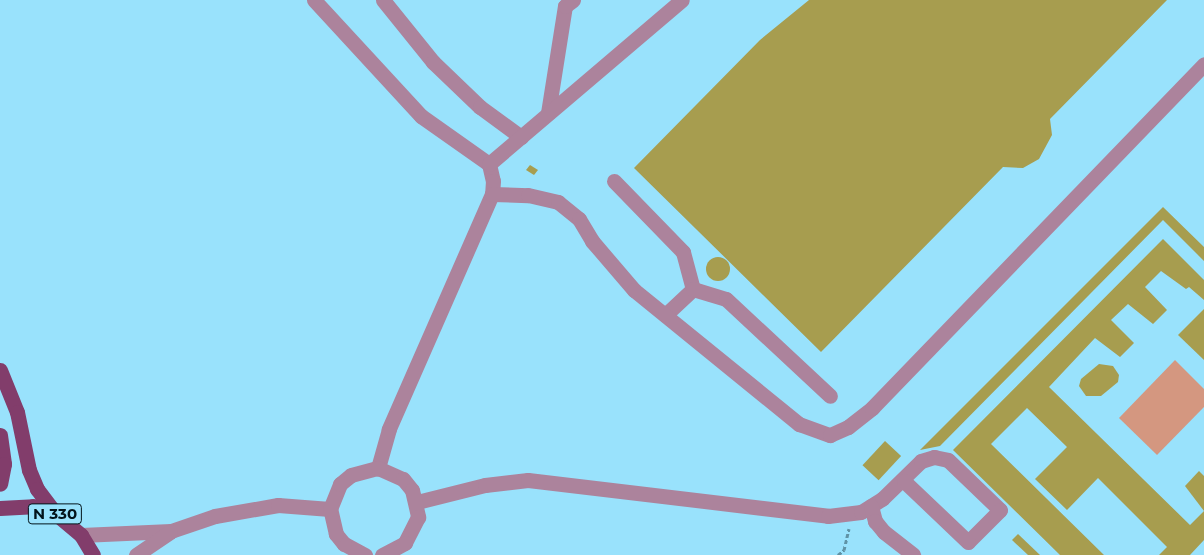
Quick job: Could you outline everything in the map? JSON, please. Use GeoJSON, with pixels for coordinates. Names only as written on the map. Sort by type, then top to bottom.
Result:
{"type":"FeatureCollection","features":[{"type":"Feature","properties":{"kind":"main road","name":"N 330"},"geometry":{"type":"LineString","coordinates":[[0,370],[17,412],[28,470],[46,503],[81,535],[93,555]]}},
{"type":"Feature","properties":{"kind":"main road"},"geometry":{"type":"LineString","coordinates":[[0,435],[4,464],[0,484]]}},
{"type":"Feature","properties":{"kind":"main road","name":"N 330"},"geometry":{"type":"LineString","coordinates":[[0,508],[33,506],[56,514]]}},
{"type":"Feature","properties":{"kind":"street"},"geometry":{"type":"LineString","coordinates":[[314,0],[421,116],[489,164],[492,194],[389,429],[378,468]]}},
{"type":"Feature","properties":{"kind":"street"},"geometry":{"type":"LineString","coordinates":[[383,0],[433,62],[480,107],[521,137]]}},
{"type":"Feature","properties":{"kind":"street"},"geometry":{"type":"LineString","coordinates":[[548,113],[564,6],[573,0]]}},
{"type":"Feature","properties":{"kind":"street"},"geometry":{"type":"LineString","coordinates":[[489,164],[682,0]]}},
{"type":"Feature","properties":{"kind":"street"},"geometry":{"type":"LineString","coordinates":[[492,194],[528,195],[558,202],[579,219],[592,242],[634,290],[799,424],[830,435],[848,427],[872,408],[1204,64]]}},
{"type":"Feature","properties":{"kind":"street"},"geometry":{"type":"LineString","coordinates":[[614,181],[683,252],[693,289]]}},
{"type":"Feature","properties":{"kind":"street"},"geometry":{"type":"LineString","coordinates":[[665,315],[693,289]]}},
{"type":"Feature","properties":{"kind":"street"},"geometry":{"type":"LineString","coordinates":[[693,289],[726,299],[830,396]]}},
{"type":"Feature","properties":{"kind":"street"},"geometry":{"type":"LineString","coordinates":[[417,502],[485,485],[528,480],[828,516],[854,512],[871,506],[904,481],[921,461],[934,457],[948,460],[1000,510],[968,542],[904,481]]}},
{"type":"Feature","properties":{"kind":"street"},"geometry":{"type":"LineString","coordinates":[[365,555],[344,544],[336,534],[330,509],[340,484],[351,474],[378,468],[403,479],[417,502],[414,531],[405,543],[382,555]]}},
{"type":"Feature","properties":{"kind":"street"},"geometry":{"type":"LineString","coordinates":[[81,535],[170,531],[215,516],[278,505],[330,509]]}},
{"type":"Feature","properties":{"kind":"street"},"geometry":{"type":"LineString","coordinates":[[871,506],[875,521],[913,555]]}},
{"type":"Feature","properties":{"kind":"street"},"geometry":{"type":"LineString","coordinates":[[136,555],[170,531]]}},
{"type":"Feature","properties":{"kind":"path"},"geometry":{"type":"LineString","coordinates":[[838,555],[844,550],[854,512]]}},
{"type":"Feature","properties":{"kind":"shaded area"},"geometry":{"type":"Polygon","coordinates":[[[1175,360],[1204,389],[1204,407],[1157,455],[1119,418],[1175,360]]]}},
{"type":"Feature","properties":{"kind":"building"},"geometry":{"type":"Polygon","coordinates":[[[809,0],[1167,0],[1050,119],[1052,135],[1039,159],[1023,168],[1003,167],[821,352],[634,168],[760,40],[809,0]]]}},
{"type":"Feature","properties":{"kind":"building"},"geometry":{"type":"Polygon","coordinates":[[[530,165],[538,170],[534,175],[526,170],[530,165]]]}},
{"type":"Feature","properties":{"kind":"building"},"geometry":{"type":"Polygon","coordinates":[[[1163,207],[1204,247],[1204,261],[1163,220],[940,446],[920,450],[1163,207]]]}},
{"type":"Feature","properties":{"kind":"building"},"geometry":{"type":"Polygon","coordinates":[[[1163,239],[1204,280],[1204,300],[1189,287],[1186,289],[1161,271],[1145,287],[1167,310],[1153,324],[1128,304],[1111,320],[1134,343],[1120,357],[1095,338],[1049,387],[1190,525],[1204,511],[1204,540],[1190,555],[1159,555],[1167,547],[1098,478],[1067,510],[1035,479],[1067,447],[1027,408],[991,444],[1104,555],[1060,555],[953,450],[1163,239]]]}},
{"type":"Feature","properties":{"kind":"building"},"geometry":{"type":"Polygon","coordinates":[[[718,257],[723,258],[729,264],[729,274],[723,280],[718,281],[713,280],[707,274],[706,269],[707,264],[713,258],[718,257]]]}},
{"type":"Feature","properties":{"kind":"building"},"geometry":{"type":"Polygon","coordinates":[[[1204,309],[1204,360],[1178,335],[1204,309]]]}},
{"type":"Feature","properties":{"kind":"building"},"geometry":{"type":"Polygon","coordinates":[[[1099,364],[1113,366],[1119,375],[1118,382],[1101,396],[1086,396],[1079,386],[1081,379],[1099,364]]]}},
{"type":"Feature","properties":{"kind":"building"},"geometry":{"type":"Polygon","coordinates":[[[885,441],[901,456],[879,480],[862,465],[885,441]]]}},
{"type":"Feature","properties":{"kind":"building"},"geometry":{"type":"Polygon","coordinates":[[[1199,471],[1204,476],[1204,511],[1185,486],[1199,471]]]}},
{"type":"Feature","properties":{"kind":"building"},"geometry":{"type":"Polygon","coordinates":[[[1018,534],[1040,555],[1028,555],[1012,540],[1018,534]]]}}]}
